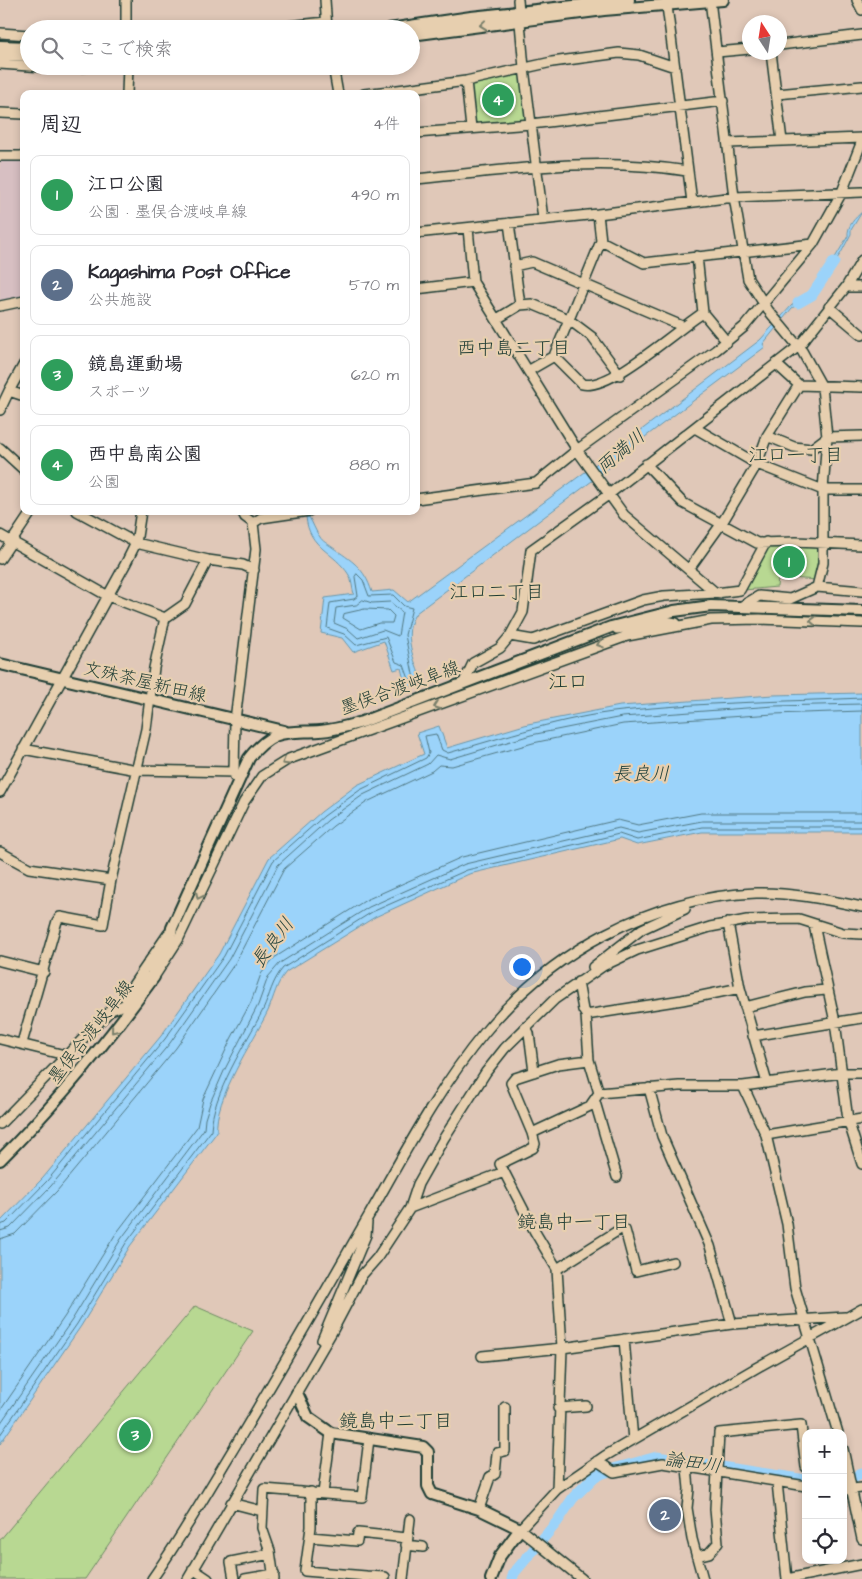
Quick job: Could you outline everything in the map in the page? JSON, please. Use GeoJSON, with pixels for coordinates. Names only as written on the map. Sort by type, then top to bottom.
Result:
{"type":"FeatureCollection","features":[{"type":"Feature","properties":{"kind":"main road"},"geometry":{"type":"LineString","coordinates":[[420,34],[629,0]]}},
{"type":"Feature","properties":{"kind":"main road"},"geometry":{"type":"LineString","coordinates":[[420,26],[723,0]]}},
{"type":"Feature","properties":{"kind":"main road"},"geometry":{"type":"LineString","coordinates":[[0,46],[20,47]]}},
{"type":"Feature","properties":{"kind":"main road"},"geometry":{"type":"LineString","coordinates":[[0,55],[20,56]]}},
{"type":"Feature","properties":{"kind":"main road","name":"墨俣合渡岐阜線"},"geometry":{"type":"LineString","coordinates":[[0,1160],[50,1109],[128,1013],[154,977],[152,970],[170,939],[172,928],[249,758],[268,737],[284,731],[336,729],[362,722],[611,627],[674,611],[711,606],[742,606],[862,611]]}},
{"type":"Feature","properties":{"kind":"main road","name":"文殊茶屋新田線"},"geometry":{"type":"LineString","coordinates":[[0,664],[284,731]]}},
{"type":"Feature","properties":{"kind":"main road"},"geometry":{"type":"LineString","coordinates":[[297,1393],[308,1417],[331,1433],[426,1449],[429,1491],[432,1494],[479,1509],[520,1529],[500,1556],[491,1579]]}},
{"type":"Feature","properties":{"kind":"street"},"geometry":{"type":"LineString","coordinates":[[126,0],[126,20]]}},
{"type":"Feature","properties":{"kind":"street"},"geometry":{"type":"LineString","coordinates":[[325,0],[327,20]]}},
{"type":"Feature","properties":{"kind":"street"},"geometry":{"type":"LineString","coordinates":[[518,0],[524,68],[543,219]]}},
{"type":"Feature","properties":{"kind":"street"},"geometry":{"type":"LineString","coordinates":[[857,0],[862,10]]}},
{"type":"Feature","properties":{"kind":"street"},"geometry":{"type":"LineString","coordinates":[[711,1],[734,197],[748,279],[766,307],[797,344],[822,387],[827,437],[823,490],[823,563],[817,587]]}},
{"type":"Feature","properties":{"kind":"street"},"geometry":{"type":"LineString","coordinates":[[667,6],[692,202]]}},
{"type":"Feature","properties":{"kind":"street"},"geometry":{"type":"LineString","coordinates":[[0,33],[20,34]]}},
{"type":"Feature","properties":{"kind":"street"},"geometry":{"type":"LineString","coordinates":[[787,45],[862,35]]}},
{"type":"Feature","properties":{"kind":"street"},"geometry":{"type":"LineString","coordinates":[[717,52],[742,50]]}},
{"type":"Feature","properties":{"kind":"street"},"geometry":{"type":"LineString","coordinates":[[404,90],[466,81],[524,68],[619,53],[639,55],[676,67]]}},
{"type":"Feature","properties":{"kind":"street"},"geometry":{"type":"LineString","coordinates":[[772,60],[782,141]]}},
{"type":"Feature","properties":{"kind":"street"},"geometry":{"type":"LineString","coordinates":[[0,64],[20,65]]}},
{"type":"Feature","properties":{"kind":"street"},"geometry":{"type":"LineString","coordinates":[[128,75],[128,90]]}},
{"type":"Feature","properties":{"kind":"street"},"geometry":{"type":"LineString","coordinates":[[335,75],[337,90]]}},
{"type":"Feature","properties":{"kind":"street"},"geometry":{"type":"LineString","coordinates":[[466,81],[470,128]]}},
{"type":"Feature","properties":{"kind":"street"},"geometry":{"type":"LineString","coordinates":[[777,94],[862,86]]}},
{"type":"Feature","properties":{"kind":"street"},"geometry":{"type":"LineString","coordinates":[[420,133],[532,124],[722,101]]}},
{"type":"Feature","properties":{"kind":"street"},"geometry":{"type":"LineString","coordinates":[[0,113],[20,114]]}},
{"type":"Feature","properties":{"kind":"street"},"geometry":{"type":"LineString","coordinates":[[420,498],[536,483],[727,342],[766,307],[814,244],[842,192],[862,140],[728,143]]}},
{"type":"Feature","properties":{"kind":"street"},"geometry":{"type":"LineString","coordinates":[[0,156],[20,156]]}},
{"type":"Feature","properties":{"kind":"street"},"geometry":{"type":"LineString","coordinates":[[420,179],[571,163],[653,165],[687,171]]}},
{"type":"Feature","properties":{"kind":"street"},"geometry":{"type":"LineString","coordinates":[[420,233],[598,214],[734,197],[858,192]]}},
{"type":"Feature","properties":{"kind":"street"},"geometry":{"type":"LineString","coordinates":[[528,371],[554,356],[601,241],[598,214]]}},
{"type":"Feature","properties":{"kind":"street"},"geometry":{"type":"LineString","coordinates":[[509,223],[520,305]]}},
{"type":"Feature","properties":{"kind":"street"},"geometry":{"type":"LineString","coordinates":[[468,228],[474,282],[578,452],[607,493],[639,530],[716,593]]}},
{"type":"Feature","properties":{"kind":"street"},"geometry":{"type":"LineString","coordinates":[[601,241],[644,263],[742,250],[814,244]]}},
{"type":"Feature","properties":{"kind":"street"},"geometry":{"type":"LineString","coordinates":[[697,256],[703,313],[727,342]]}},
{"type":"Feature","properties":{"kind":"street"},"geometry":{"type":"LineString","coordinates":[[464,682],[473,664],[500,648],[510,636],[523,612],[531,550],[695,428],[776,364],[797,344],[829,308],[846,287],[862,260]]}},
{"type":"Feature","properties":{"kind":"street"},"geometry":{"type":"LineString","coordinates":[[514,266],[532,262],[682,326]]}},
{"type":"Feature","properties":{"kind":"street"},"geometry":{"type":"LineString","coordinates":[[420,289],[474,282]]}},
{"type":"Feature","properties":{"kind":"street"},"geometry":{"type":"LineString","coordinates":[[846,287],[862,287]]}},
{"type":"Feature","properties":{"kind":"street"},"geometry":{"type":"LineString","coordinates":[[0,306],[20,302]]}},
{"type":"Feature","properties":{"kind":"street"},"geometry":{"type":"LineString","coordinates":[[497,319],[520,305],[532,304],[568,319],[592,337],[620,375]]}},
{"type":"Feature","properties":{"kind":"street"},"geometry":{"type":"LineString","coordinates":[[829,308],[862,335]]}},
{"type":"Feature","properties":{"kind":"street"},"geometry":{"type":"LineString","coordinates":[[554,356],[582,384],[605,382],[620,375],[682,326],[703,313]]}},
{"type":"Feature","properties":{"kind":"street"},"geometry":{"type":"LineString","coordinates":[[776,364],[799,385],[822,387],[862,386]]}},
{"type":"Feature","properties":{"kind":"street"},"geometry":{"type":"LineString","coordinates":[[0,410],[20,371]]}},
{"type":"Feature","properties":{"kind":"street"},"geometry":{"type":"LineString","coordinates":[[689,569],[722,523],[757,464],[767,436],[799,385]]}},
{"type":"Feature","properties":{"kind":"street"},"geometry":{"type":"LineString","coordinates":[[9,391],[20,395]]}},
{"type":"Feature","properties":{"kind":"street"},"geometry":{"type":"LineString","coordinates":[[695,428],[757,464],[823,490],[862,490]]}},
{"type":"Feature","properties":{"kind":"street"},"geometry":{"type":"LineString","coordinates":[[767,436],[794,447],[811,449],[827,437],[862,436]]}},
{"type":"Feature","properties":{"kind":"street"},"geometry":{"type":"LineString","coordinates":[[0,448],[20,466]]}},
{"type":"Feature","properties":{"kind":"street"},"geometry":{"type":"LineString","coordinates":[[646,464],[683,503],[757,542],[862,545]]}},
{"type":"Feature","properties":{"kind":"street"},"geometry":{"type":"LineString","coordinates":[[0,559],[29,515]]}},
{"type":"Feature","properties":{"kind":"street"},"geometry":{"type":"LineString","coordinates":[[84,515],[136,543],[208,560],[243,565],[254,570]]}},
{"type":"Feature","properties":{"kind":"street"},"geometry":{"type":"LineString","coordinates":[[0,792],[136,543],[140,515]]}},
{"type":"Feature","properties":{"kind":"street"},"geometry":{"type":"LineString","coordinates":[[244,515],[254,523]]}},
{"type":"Feature","properties":{"kind":"street"},"geometry":{"type":"LineString","coordinates":[[254,523],[261,518],[282,515]]}},
{"type":"Feature","properties":{"kind":"street"},"geometry":{"type":"LineString","coordinates":[[237,785],[234,772],[235,720],[254,570],[256,549],[254,523]]}},
{"type":"Feature","properties":{"kind":"street"},"geometry":{"type":"LineString","coordinates":[[0,535],[108,596],[165,618]]}},
{"type":"Feature","properties":{"kind":"street"},"geometry":{"type":"LineString","coordinates":[[510,636],[533,640],[644,600],[664,596],[740,590],[766,542]]}},
{"type":"Feature","properties":{"kind":"street"},"geometry":{"type":"LineString","coordinates":[[22,1043],[44,972],[57,921],[60,917],[103,926],[111,880],[146,729],[165,618],[185,604],[208,560]]}},
{"type":"Feature","properties":{"kind":"street"},"geometry":{"type":"LineString","coordinates":[[742,606],[759,596],[790,599],[817,587],[862,591]]}},
{"type":"Feature","properties":{"kind":"street"},"geometry":{"type":"LineString","coordinates":[[110,1010],[124,1005],[150,976],[154,977],[178,940],[244,802],[262,776],[275,767],[307,751],[483,689],[597,645],[627,636],[681,624],[711,620],[760,618],[862,623]]}},
{"type":"Feature","properties":{"kind":"street"},"geometry":{"type":"LineString","coordinates":[[611,627],[619,629],[665,621],[681,624]]}},
{"type":"Feature","properties":{"kind":"street"},"geometry":{"type":"LineString","coordinates":[[23,749],[137,770],[234,772]]}},
{"type":"Feature","properties":{"kind":"street"},"geometry":{"type":"LineString","coordinates":[[0,852],[29,868],[111,880]]}},
{"type":"Feature","properties":{"kind":"street"},"geometry":{"type":"LineString","coordinates":[[152,1579],[243,1434],[412,1141],[462,1062],[509,1005],[566,957],[610,931],[648,914],[708,900],[756,893],[788,895],[862,907]]}},
{"type":"Feature","properties":{"kind":"street"},"geometry":{"type":"LineString","coordinates":[[581,980],[605,957],[633,935],[654,922],[708,900]]}},
{"type":"Feature","properties":{"kind":"street"},"geometry":{"type":"LineString","coordinates":[[311,1365],[333,1330],[362,1275],[377,1258],[410,1208],[418,1184],[444,1138],[486,1072],[505,1048],[555,998],[603,966],[637,950],[665,939],[728,923],[770,918],[799,919],[843,933],[857,933],[862,938]]}},
{"type":"Feature","properties":{"kind":"street"},"geometry":{"type":"LineString","coordinates":[[728,923],[740,988],[767,1083]]}},
{"type":"Feature","properties":{"kind":"street"},"geometry":{"type":"LineString","coordinates":[[814,925],[834,1022],[848,1120],[862,1164]]}},
{"type":"Feature","properties":{"kind":"street"},"geometry":{"type":"LineString","coordinates":[[0,1124],[65,1055],[123,999],[172,928]]}},
{"type":"Feature","properties":{"kind":"street"},"geometry":{"type":"LineString","coordinates":[[0,961],[44,972]]}},
{"type":"Feature","properties":{"kind":"street"},"geometry":{"type":"LineString","coordinates":[[532,1133],[590,1106],[599,1093],[589,1060],[581,980]]}},
{"type":"Feature","properties":{"kind":"street"},"geometry":{"type":"LineString","coordinates":[[586,1015],[682,1000],[740,988]]}},
{"type":"Feature","properties":{"kind":"street"},"geometry":{"type":"LineString","coordinates":[[746,1007],[805,992],[826,990]]}},
{"type":"Feature","properties":{"kind":"street"},"geometry":{"type":"LineString","coordinates":[[753,1036],[862,1018]]}},
{"type":"Feature","properties":{"kind":"street"},"geometry":{"type":"LineString","coordinates":[[525,1027],[529,1033],[534,1072]]}},
{"type":"Feature","properties":{"kind":"street"},"geometry":{"type":"LineString","coordinates":[[0,1039],[65,1055]]}},
{"type":"Feature","properties":{"kind":"street"},"geometry":{"type":"LineString","coordinates":[[557,1489],[558,1408],[562,1348],[557,1269],[535,1232],[500,1164],[532,1148],[535,1144],[511,1082],[515,1078],[558,1064],[589,1060]]}},
{"type":"Feature","properties":{"kind":"street"},"geometry":{"type":"LineString","coordinates":[[599,1093],[679,1086],[743,1086],[842,1073],[862,1073]]}},
{"type":"Feature","properties":{"kind":"street"},"geometry":{"type":"LineString","coordinates":[[743,1086],[766,1135],[779,1186],[795,1288],[837,1429]]}},
{"type":"Feature","properties":{"kind":"street"},"geometry":{"type":"LineString","coordinates":[[649,1088],[662,1136],[710,1246],[732,1324]]}},
{"type":"Feature","properties":{"kind":"street"},"geometry":{"type":"LineString","coordinates":[[594,1102],[617,1177]]}},
{"type":"Feature","properties":{"kind":"street"},"geometry":{"type":"LineString","coordinates":[[766,1135],[848,1120],[862,1120]]}},
{"type":"Feature","properties":{"kind":"street"},"geometry":{"type":"LineString","coordinates":[[410,1208],[504,1172]]}},
{"type":"Feature","properties":{"kind":"street"},"geometry":{"type":"LineString","coordinates":[[188,1579],[297,1393],[311,1365],[366,1235],[368,1218]]}},
{"type":"Feature","properties":{"kind":"street"},"geometry":{"type":"LineString","coordinates":[[557,1269],[622,1228],[625,1230],[636,1271],[673,1262]]}},
{"type":"Feature","properties":{"kind":"street"},"geometry":{"type":"LineString","coordinates":[[582,1579],[520,1529],[557,1489],[633,1440],[862,1309]]}},
{"type":"Feature","properties":{"kind":"street"},"geometry":{"type":"LineString","coordinates":[[482,1356],[562,1348],[732,1324],[846,1317]]}},
{"type":"Feature","properties":{"kind":"street"},"geometry":{"type":"LineString","coordinates":[[624,1340],[633,1440]]}},
{"type":"Feature","properties":{"kind":"street"},"geometry":{"type":"LineString","coordinates":[[479,1509],[490,1477],[495,1474],[497,1453],[505,1451],[505,1406]]}},
{"type":"Feature","properties":{"kind":"street"},"geometry":{"type":"LineString","coordinates":[[558,1408],[586,1406]]}},
{"type":"Feature","properties":{"kind":"street"},"geometry":{"type":"LineString","coordinates":[[697,1556],[709,1553],[718,1543],[715,1509],[718,1494],[716,1469],[719,1433],[801,1425],[802,1433]]}},
{"type":"Feature","properties":{"kind":"street"},"geometry":{"type":"LineString","coordinates":[[323,1493],[331,1433]]}},
{"type":"Feature","properties":{"kind":"street"},"geometry":{"type":"LineString","coordinates":[[245,1579],[274,1577],[270,1554],[262,1528],[264,1489],[362,1497],[369,1439]]}},
{"type":"Feature","properties":{"kind":"street"},"geometry":{"type":"LineString","coordinates":[[847,1460],[858,1489],[862,1539]]}},
{"type":"Feature","properties":{"kind":"street"},"geometry":{"type":"LineString","coordinates":[[598,1461],[614,1472],[663,1463],[687,1468],[716,1469],[802,1485]]}},
{"type":"Feature","properties":{"kind":"street"},"geometry":{"type":"LineString","coordinates":[[687,1468],[689,1489],[687,1508],[704,1579]]}},
{"type":"Feature","properties":{"kind":"street"},"geometry":{"type":"LineString","coordinates":[[777,1482],[787,1579],[862,1564]]}},
{"type":"Feature","properties":{"kind":"street"},"geometry":{"type":"LineString","coordinates":[[311,1492],[310,1537],[306,1571],[366,1578],[385,1577]]}},
{"type":"Feature","properties":{"kind":"street"},"geometry":{"type":"LineString","coordinates":[[231,1503],[262,1511]]}},
{"type":"Feature","properties":{"kind":"street"},"geometry":{"type":"LineString","coordinates":[[403,1579],[410,1519]]}},
{"type":"Feature","properties":{"kind":"street"},"geometry":{"type":"LineString","coordinates":[[310,1537],[357,1541],[358,1533],[407,1542],[423,1547]]}},
{"type":"Feature","properties":{"kind":"street"},"geometry":{"type":"LineString","coordinates":[[234,1579],[231,1562],[270,1554]]}},
{"type":"Feature","properties":{"kind":"street"},"geometry":{"type":"LineString","coordinates":[[193,1569],[208,1579]]}},
{"type":"Feature","properties":{"kind":"shaded area"},"geometry":{"type":"Polygon","coordinates":[[[0,159],[20,160],[20,299],[0,303],[0,159]]]}},
{"type":"Feature","properties":{"kind":"green space"},"geometry":{"type":"Polygon","coordinates":[[[524,73],[528,121],[472,126],[468,80],[524,73]]]}},
{"type":"Feature","properties":{"kind":"green space"},"geometry":{"type":"Polygon","coordinates":[[[768,546],[821,546],[817,580],[778,577],[777,587],[744,590],[768,546]]]}},
{"type":"Feature","properties":{"kind":"green space"},"geometry":{"type":"Polygon","coordinates":[[[195,1306],[253,1331],[85,1579],[0,1579],[0,1540],[195,1306]]]}},
{"type":"Feature","properties":{"kind":"water"},"geometry":{"type":"Polygon","coordinates":[[[862,212],[851,230],[851,234],[841,253],[810,298],[792,308],[763,344],[765,347],[621,455],[604,472],[416,613],[412,621],[409,639],[422,682],[406,688],[401,668],[394,670],[384,641],[353,652],[342,638],[321,633],[325,598],[354,594],[349,575],[317,543],[308,528],[306,517],[309,517],[322,540],[361,570],[372,592],[394,590],[408,602],[615,450],[760,340],[792,305],[806,296],[830,266],[848,236],[850,226],[862,212]]]}},
{"type":"Feature","properties":{"kind":"water","name":"長良川"},"geometry":{"type":"Polygon","coordinates":[[[862,693],[862,832],[702,832],[637,845],[620,839],[469,874],[375,917],[286,972],[277,986],[268,1011],[228,1087],[217,1119],[217,1132],[130,1246],[81,1326],[0,1444],[0,1222],[43,1178],[161,1036],[219,954],[269,858],[321,812],[357,785],[424,754],[417,733],[439,726],[447,748],[528,724],[620,706],[773,695],[862,693]]]}},
{"type":"Feature","properties":{"kind":"waterway","name":"両満川"},"geometry":{"type":"LineString","coordinates":[[798,303],[812,295],[834,262]]}},
{"type":"Feature","properties":{"kind":"waterway","name":"論田川"},"geometry":{"type":"LineString","coordinates":[[512,1579],[514,1573],[557,1522],[573,1498],[595,1476],[617,1468],[657,1457],[802,1479]]}},
{"type":"Feature","properties":{"kind":"waterway","name":"論田川"},"geometry":{"type":"LineString","coordinates":[[847,1482],[862,1473]]}},
{"type":"Feature","properties":{"kind":"place","name":"西中島南公園"},"geometry":{"type":"Point","coordinates":[498,100]}},
{"type":"Feature","properties":{"kind":"place","name":"江口公園"},"geometry":{"type":"Point","coordinates":[789,562]}},
{"type":"Feature","properties":{"kind":"place","name":"鏡島運動場"},"geometry":{"type":"Point","coordinates":[135,1435]}},
{"type":"Feature","properties":{"kind":"place","name":"Kagashima Post Office"},"geometry":{"type":"Point","coordinates":[665,1515]}},
{"type":"Feature","properties":{"kind":"district","name":"西中島二丁目"},"geometry":{"type":"Point","coordinates":[514,348]}},
{"type":"Feature","properties":{"kind":"district","name":"江口一丁目"},"geometry":{"type":"Point","coordinates":[796,455]}},
{"type":"Feature","properties":{"kind":"district","name":"江口二丁目"},"geometry":{"type":"Point","coordinates":[497,592]}},
{"type":"Feature","properties":{"kind":"district","name":"江口"},"geometry":{"type":"Point","coordinates":[568,682]}},
{"type":"Feature","properties":{"kind":"district","name":"鏡島中一丁目"},"geometry":{"type":"Point","coordinates":[574,1222]}},
{"type":"Feature","properties":{"kind":"district","name":"鏡島中二丁目"},"geometry":{"type":"Point","coordinates":[396,1421]}}]}
